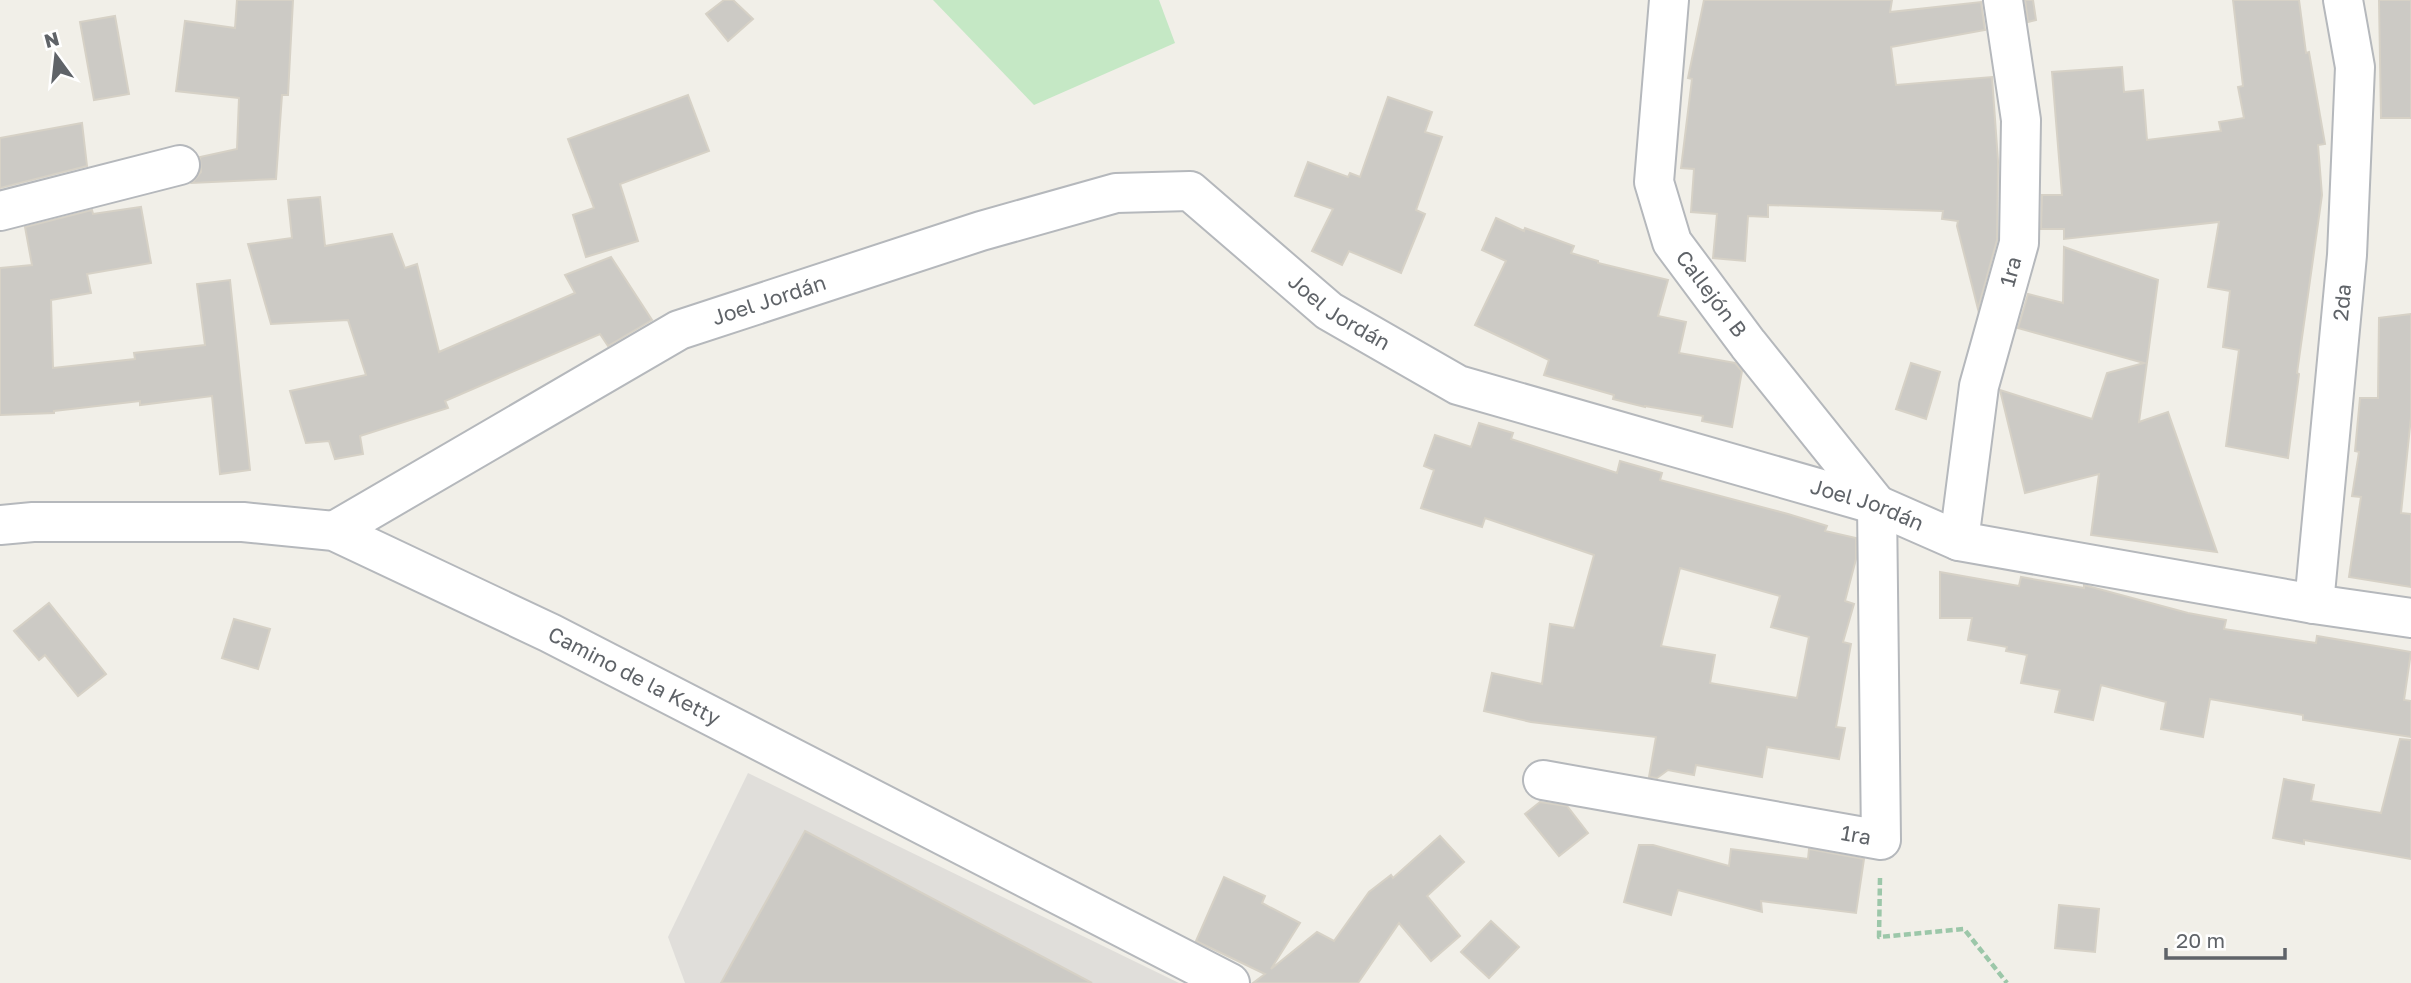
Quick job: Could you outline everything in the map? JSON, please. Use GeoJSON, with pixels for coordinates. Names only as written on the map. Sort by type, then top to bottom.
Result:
{"type":"FeatureCollection","features":[{"type":"Feature","properties":{"kind":"street","name":"Callejón B"},"geometry":{"type":"LineString","coordinates":[[1669,0],[1654,182],[1672,242],[1748,344],[1877,505]]}},
{"type":"Feature","properties":{"kind":"street","name":"1ra"},"geometry":{"type":"LineString","coordinates":[[1959,541],[1979,386],[2019,243],[2021,120],[2003,0]]}},
{"type":"Feature","properties":{"kind":"street","name":"2da"},"geometry":{"type":"LineString","coordinates":[[2314,604],[2347,255],[2355,66],[2343,0]]}},
{"type":"Feature","properties":{"kind":"street"},"geometry":{"type":"LineString","coordinates":[[0,211],[180,165]]}},
{"type":"Feature","properties":{"kind":"street","name":"Joel Jordán"},"geometry":{"type":"LineString","coordinates":[[334,531],[679,330],[981,231],[1116,193],[1190,191],[1329,310],[1458,385],[1877,505],[1959,541],[2314,604],[2411,618]]}},
{"type":"Feature","properties":{"kind":"street","name":"1ra"},"geometry":{"type":"LineString","coordinates":[[1543,780],[1881,840],[1877,505]]}},
{"type":"Feature","properties":{"kind":"street","name":"Camino de la Ketty"},"geometry":{"type":"LineString","coordinates":[[0,525],[33,522],[243,522],[334,531],[551,633],[1230,983]]}},
{"type":"Feature","properties":{"kind":"path"},"geometry":{"type":"LineString","coordinates":[[1881,840],[1879,937],[1964,929],[2007,983]]}},
{"type":"Feature","properties":{"kind":"shaded area"},"geometry":{"type":"Polygon","coordinates":[[[748,773],[1179,983],[685,983],[668,937],[748,773]]]}},
{"type":"Feature","properties":{"kind":"green space"},"geometry":{"type":"Polygon","coordinates":[[[933,0],[1159,0],[1175,43],[1034,105],[933,0]]]}},
{"type":"Feature","properties":{"kind":"building"},"geometry":{"type":"Polygon","coordinates":[[[237,0],[293,0],[288,95],[282,95],[276,179],[192,183],[201,172],[200,157],[237,149],[239,98],[176,91],[185,21],[235,28],[237,0]]]}},
{"type":"Feature","properties":{"kind":"building"},"geometry":{"type":"Polygon","coordinates":[[[724,0],[733,0],[753,19],[728,41],[706,14],[724,0]]]}},
{"type":"Feature","properties":{"kind":"building"},"geometry":{"type":"Polygon","coordinates":[[[1704,0],[1892,0],[1890,12],[1981,2],[1985,30],[1891,47],[1896,85],[1992,77],[1998,161],[1997,240],[1978,309],[1958,221],[1942,219],[1943,211],[1768,205],[1768,217],[1748,216],[1745,261],[1713,258],[1717,214],[1691,212],[1694,169],[1681,168],[1692,79],[1688,78],[1704,0]]]}},
{"type":"Feature","properties":{"kind":"building"},"geometry":{"type":"Polygon","coordinates":[[[2025,0],[2033,0],[2036,20],[2028,22],[2025,0]]]}},
{"type":"Feature","properties":{"kind":"building"},"geometry":{"type":"Polygon","coordinates":[[[2233,0],[2299,0],[2306,53],[2309,52],[2325,144],[2318,145],[2322,195],[2288,458],[2226,446],[2239,350],[2223,347],[2230,291],[2208,287],[2219,222],[2064,239],[2064,229],[2041,229],[2042,195],[2062,195],[2052,72],[2122,67],[2124,92],[2143,90],[2147,140],[2221,131],[2219,122],[2244,118],[2238,87],[2243,86],[2233,0]]]}},
{"type":"Feature","properties":{"kind":"building"},"geometry":{"type":"Polygon","coordinates":[[[2379,0],[2411,0],[2411,118],[2381,118],[2379,0]]]}},
{"type":"Feature","properties":{"kind":"building"},"geometry":{"type":"Polygon","coordinates":[[[115,16],[129,94],[94,100],[80,22],[115,16]]]}},
{"type":"Feature","properties":{"kind":"building"},"geometry":{"type":"Polygon","coordinates":[[[688,95],[709,151],[620,184],[638,241],[586,257],[573,215],[594,208],[568,139],[688,95]]]}},
{"type":"Feature","properties":{"kind":"building"},"geometry":{"type":"Polygon","coordinates":[[[1388,97],[1432,112],[1425,132],[1442,137],[1416,210],[1425,214],[1401,273],[1349,251],[1342,265],[1312,251],[1333,209],[1295,196],[1308,162],[1348,177],[1350,173],[1360,177],[1388,97]]]}},
{"type":"Feature","properties":{"kind":"building"},"geometry":{"type":"Polygon","coordinates":[[[82,123],[87,166],[0,188],[0,138],[82,123]]]}},
{"type":"Feature","properties":{"kind":"building"},"geometry":{"type":"Polygon","coordinates":[[[320,197],[325,246],[392,234],[405,268],[417,264],[439,352],[575,293],[565,275],[611,257],[652,320],[608,346],[600,334],[445,401],[448,408],[360,436],[363,454],[335,459],[329,441],[306,443],[290,391],[366,375],[348,320],[271,324],[248,244],[292,238],[288,200],[320,197]]]}},
{"type":"Feature","properties":{"kind":"building"},"geometry":{"type":"Polygon","coordinates":[[[141,207],[151,263],[87,274],[91,293],[51,300],[53,368],[135,359],[134,353],[205,345],[197,284],[230,280],[250,470],[220,474],[212,396],[140,405],[140,401],[54,413],[0,415],[0,268],[32,265],[25,227],[92,210],[93,214],[141,207]]]}},
{"type":"Feature","properties":{"kind":"building"},"geometry":{"type":"Polygon","coordinates":[[[1496,218],[1524,231],[1525,228],[1574,246],[1571,253],[1598,263],[1668,280],[1658,316],[1686,322],[1679,353],[1735,363],[1742,371],[1732,427],[1702,421],[1703,416],[1613,399],[1614,395],[1544,375],[1549,360],[1475,325],[1506,261],[1482,250],[1496,218]]]}},
{"type":"Feature","properties":{"kind":"building"},"geometry":{"type":"Polygon","coordinates":[[[2064,247],[2158,280],[2139,422],[2168,412],[2217,552],[2091,535],[2099,474],[2025,493],[2000,390],[2092,419],[2107,373],[2144,363],[2018,328],[2028,294],[2063,303],[2064,247]]]}},
{"type":"Feature","properties":{"kind":"building"},"geometry":{"type":"Polygon","coordinates":[[[2411,314],[2411,417],[2401,513],[2411,514],[2411,587],[2349,577],[2361,497],[2352,496],[2359,452],[2355,451],[2360,398],[2378,398],[2379,318],[2411,314]]]}},
{"type":"Feature","properties":{"kind":"building"},"geometry":{"type":"Polygon","coordinates":[[[1911,363],[1940,372],[1926,419],[1896,409],[1911,363]]]}},
{"type":"Feature","properties":{"kind":"building"},"geometry":{"type":"Polygon","coordinates":[[[1479,423],[1513,433],[1511,439],[1617,473],[1620,461],[1662,473],[1660,480],[1788,514],[1827,526],[1825,531],[1856,538],[1856,559],[1845,601],[1854,604],[1843,642],[1851,644],[1836,727],[1845,728],[1839,759],[1767,747],[1762,777],[1696,765],[1694,775],[1668,770],[1657,778],[1649,777],[1656,737],[1531,722],[1484,711],[1492,673],[1542,684],[1550,624],[1574,628],[1594,555],[1485,518],[1482,527],[1421,508],[1434,470],[1424,466],[1435,435],[1471,447],[1479,423]],[[1680,568],[1661,646],[1715,655],[1710,683],[1797,698],[1809,637],[1771,627],[1780,596],[1680,568]]]}},
{"type":"Feature","properties":{"kind":"building"},"geometry":{"type":"Polygon","coordinates":[[[1940,572],[2019,586],[2021,577],[2084,588],[2084,585],[2188,613],[2226,620],[2224,629],[2316,643],[2317,636],[2411,652],[2404,700],[2411,701],[2411,737],[2303,720],[2303,715],[2210,699],[2203,737],[2161,729],[2166,702],[2101,685],[2093,720],[2055,712],[2060,690],[2021,683],[2027,655],[2006,651],[2007,647],[1968,640],[1972,618],[1940,618],[1940,572]]]}},
{"type":"Feature","properties":{"kind":"building"},"geometry":{"type":"Polygon","coordinates":[[[49,603],[106,674],[78,696],[45,655],[39,660],[14,631],[49,603]]]}},
{"type":"Feature","properties":{"kind":"building"},"geometry":{"type":"Polygon","coordinates":[[[234,619],[270,629],[258,669],[222,658],[234,619]]]}},
{"type":"Feature","properties":{"kind":"building"},"geometry":{"type":"Polygon","coordinates":[[[2400,739],[2411,740],[2411,859],[2304,840],[2304,844],[2273,838],[2284,779],[2314,785],[2311,801],[2381,813],[2400,739]]]}},
{"type":"Feature","properties":{"kind":"building"},"geometry":{"type":"Polygon","coordinates":[[[1540,802],[1567,806],[1588,833],[1559,856],[1525,814],[1540,802]]]}},
{"type":"Feature","properties":{"kind":"building"},"geometry":{"type":"Polygon","coordinates":[[[805,831],[1092,983],[721,983],[805,831]]]}},
{"type":"Feature","properties":{"kind":"building"},"geometry":{"type":"Polygon","coordinates":[[[1440,836],[1464,862],[1427,896],[1460,936],[1431,961],[1399,923],[1358,983],[1253,983],[1265,974],[1196,941],[1224,877],[1265,896],[1262,903],[1300,923],[1271,969],[1317,932],[1334,941],[1369,892],[1391,875],[1393,878],[1440,836]]]}},
{"type":"Feature","properties":{"kind":"building"},"geometry":{"type":"Polygon","coordinates":[[[1639,845],[1653,845],[1729,866],[1731,849],[1808,859],[1809,849],[1864,859],[1856,913],[1761,901],[1762,912],[1678,890],[1671,915],[1624,902],[1639,845]]]}},
{"type":"Feature","properties":{"kind":"building"},"geometry":{"type":"Polygon","coordinates":[[[2059,905],[2099,909],[2095,952],[2055,948],[2059,905]]]}},
{"type":"Feature","properties":{"kind":"building"},"geometry":{"type":"Polygon","coordinates":[[[1491,921],[1519,947],[1489,978],[1461,952],[1491,921]]]}}]}
